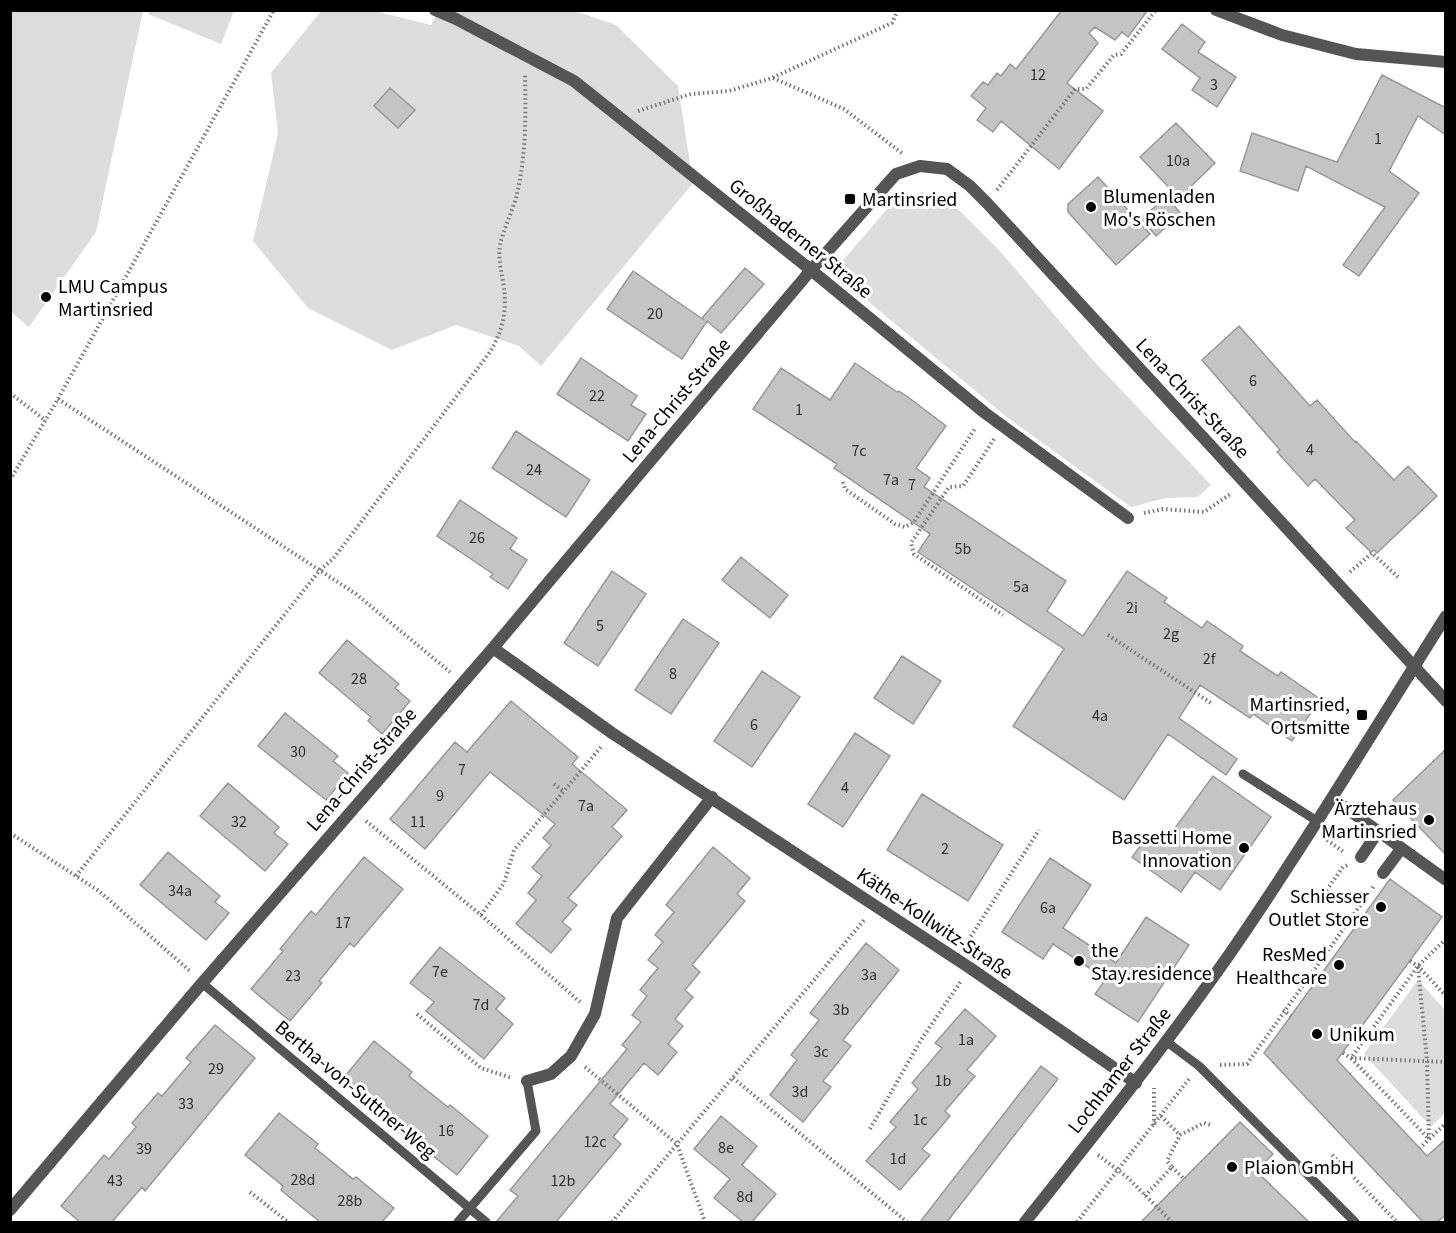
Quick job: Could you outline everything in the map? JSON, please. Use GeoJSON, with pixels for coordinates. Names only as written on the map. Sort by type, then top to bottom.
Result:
{"type":"FeatureCollection","features":[{"type":"Feature","properties":{"kind":"street","name":"Großhaderner Straße"},"geometry":{"type":"LineString","coordinates":[[435,10],[574,81],[811,270],[1002,427],[1128,518]]}},
{"type":"Feature","properties":{"kind":"street"},"geometry":{"type":"LineString","coordinates":[[1216,10],[1282,35],[1356,54],[1446,62]]}},
{"type":"Feature","properties":{"kind":"street","name":"Lena-Christ-Straße"},"geometry":{"type":"LineString","coordinates":[[10,1210],[202,983],[493,648],[811,270],[896,174],[920,166],[947,169],[970,186],[1446,701]]}},
{"type":"Feature","properties":{"kind":"street","name":"Lochhamer Straße"},"geometry":{"type":"LineString","coordinates":[[1025,1222],[1136,1083],[1235,946],[1446,616]]}},
{"type":"Feature","properties":{"kind":"street","name":"Käthe-Kollwitz-Straße"},"geometry":{"type":"LineString","coordinates":[[493,648],[612,734],[712,797],[970,968],[1136,1083]]}},
{"type":"Feature","properties":{"kind":"street"},"geometry":{"type":"LineString","coordinates":[[527,1081],[551,1074],[571,1056],[595,1014],[617,918],[712,797]]}},
{"type":"Feature","properties":{"kind":"street"},"geometry":{"type":"LineString","coordinates":[[1343,806],[1446,880]]}},
{"type":"Feature","properties":{"kind":"street"},"geometry":{"type":"LineString","coordinates":[[1361,857],[1378,832]]}},
{"type":"Feature","properties":{"kind":"street"},"geometry":{"type":"LineString","coordinates":[[1383,873],[1401,849]]}},
{"type":"Feature","properties":{"kind":"lane"},"geometry":{"type":"LineString","coordinates":[[1243,774],[1317,820]]}},
{"type":"Feature","properties":{"kind":"lane","name":"Bertha-von-Suttner-Weg"},"geometry":{"type":"LineString","coordinates":[[202,983],[486,1222]]}},
{"type":"Feature","properties":{"kind":"lane"},"geometry":{"type":"LineString","coordinates":[[1167,1042],[1199,1066],[1355,1222]]}},
{"type":"Feature","properties":{"kind":"lane"},"geometry":{"type":"LineString","coordinates":[[458,1222],[536,1131],[527,1081]]}},
{"type":"Feature","properties":{"kind":"path"},"geometry":{"type":"LineString","coordinates":[[10,480],[46,421],[274,10]]}},
{"type":"Feature","properties":{"kind":"path"},"geometry":{"type":"LineString","coordinates":[[620,116],[691,94],[729,91],[772,78],[892,22],[898,10]]}},
{"type":"Feature","properties":{"kind":"path"},"geometry":{"type":"LineString","coordinates":[[987,203],[1075,89],[1086,89],[1114,55],[1121,54],[1155,10]]}},
{"type":"Feature","properties":{"kind":"path"},"geometry":{"type":"LineString","coordinates":[[76,876],[320,570],[333,559],[490,352],[501,334],[506,295],[500,249],[517,194],[525,128],[525,76],[522,54]]}},
{"type":"Feature","properties":{"kind":"path"},"geometry":{"type":"LineString","coordinates":[[772,78],[844,109],[920,166]]}},
{"type":"Feature","properties":{"kind":"path"},"geometry":{"type":"LineString","coordinates":[[10,393],[46,421]]}},
{"type":"Feature","properties":{"kind":"path"},"geometry":{"type":"LineString","coordinates":[[58,399],[356,594],[462,682]]}},
{"type":"Feature","properties":{"kind":"path"},"geometry":{"type":"LineString","coordinates":[[843,482],[845,489],[895,524],[905,527],[914,522],[985,413]]}},
{"type":"Feature","properties":{"kind":"path"},"geometry":{"type":"LineString","coordinates":[[1002,427],[963,486],[949,487],[911,543],[914,554],[1004,615]]}},
{"type":"Feature","properties":{"kind":"path"},"geometry":{"type":"LineString","coordinates":[[1128,518],[1163,509],[1204,512],[1245,483]]}},
{"type":"Feature","properties":{"kind":"path"},"geometry":{"type":"LineString","coordinates":[[1338,582],[1372,553],[1398,577]]}},
{"type":"Feature","properties":{"kind":"path"},"geometry":{"type":"LineString","coordinates":[[1108,635],[1211,702]]}},
{"type":"Feature","properties":{"kind":"path"},"geometry":{"type":"LineString","coordinates":[[481,915],[504,884],[514,850],[612,734]]}},
{"type":"Feature","properties":{"kind":"path"},"geometry":{"type":"LineString","coordinates":[[554,784],[563,791]]}},
{"type":"Feature","properties":{"kind":"path"},"geometry":{"type":"LineString","coordinates":[[352,809],[481,915],[595,1014]]}},
{"type":"Feature","properties":{"kind":"path"},"geometry":{"type":"LineString","coordinates":[[956,959],[1039,830]]}},
{"type":"Feature","properties":{"kind":"path"},"geometry":{"type":"LineString","coordinates":[[10,833],[99,891],[202,983]]}},
{"type":"Feature","properties":{"kind":"path"},"geometry":{"type":"LineString","coordinates":[[1324,894],[1343,867],[1357,862],[1361,857]]}},
{"type":"Feature","properties":{"kind":"path"},"geometry":{"type":"LineString","coordinates":[[1077,1222],[1199,1066],[1247,1064],[1283,1010],[1383,873]]}},
{"type":"Feature","properties":{"kind":"path"},"geometry":{"type":"LineString","coordinates":[[612,1222],[875,907]]}},
{"type":"Feature","properties":{"kind":"path"},"geometry":{"type":"LineString","coordinates":[[1351,1058],[1418,966],[1446,939]]}},
{"type":"Feature","properties":{"kind":"path"},"geometry":{"type":"LineString","coordinates":[[1410,961],[1418,966],[1446,996]]}},
{"type":"Feature","properties":{"kind":"path"},"geometry":{"type":"LineString","coordinates":[[1418,966],[1427,1061],[1429,1139]]}},
{"type":"Feature","properties":{"kind":"path"},"geometry":{"type":"LineString","coordinates":[[870,1129],[921,1040],[970,968]]}},
{"type":"Feature","properties":{"kind":"path"},"geometry":{"type":"LineString","coordinates":[[1283,1010],[1291,1016]]}},
{"type":"Feature","properties":{"kind":"path"},"geometry":{"type":"LineString","coordinates":[[417,1014],[481,1068],[504,1077],[527,1081]]}},
{"type":"Feature","properties":{"kind":"path"},"geometry":{"type":"LineString","coordinates":[[1343,1053],[1351,1058],[1429,1139]]}},
{"type":"Feature","properties":{"kind":"path"},"geometry":{"type":"LineString","coordinates":[[571,1056],[677,1144],[705,1222]]}},
{"type":"Feature","properties":{"kind":"path"},"geometry":{"type":"LineString","coordinates":[[1154,1126],[1155,1058]]}},
{"type":"Feature","properties":{"kind":"path"},"geometry":{"type":"LineString","coordinates":[[1351,1058],[1446,1062]]}},
{"type":"Feature","properties":{"kind":"path"},"geometry":{"type":"LineString","coordinates":[[733,1078],[907,1222]]}},
{"type":"Feature","properties":{"kind":"path"},"geometry":{"type":"LineString","coordinates":[[1161,1116],[1180,1135]]}},
{"type":"Feature","properties":{"kind":"path"},"geometry":{"type":"LineString","coordinates":[[1184,1179],[1167,1161],[1180,1135],[1204,1123],[1211,1125]]}},
{"type":"Feature","properties":{"kind":"path"},"geometry":{"type":"LineString","coordinates":[[1420,1148],[1446,1124]]}},
{"type":"Feature","properties":{"kind":"path"},"geometry":{"type":"LineString","coordinates":[[1086,1145],[1118,1171],[1172,1222]]}},
{"type":"Feature","properties":{"kind":"path"},"geometry":{"type":"LineString","coordinates":[[1332,1155],[1396,1222]]}},
{"type":"Feature","properties":{"kind":"path"},"geometry":{"type":"LineString","coordinates":[[1145,1196],[1172,1167]]}},
{"type":"Feature","properties":{"kind":"path"},"geometry":{"type":"LineString","coordinates":[[250,1192],[288,1222]]}},
{"type":"Feature","properties":{"kind":"shaded area"},"geometry":{"type":"Polygon","coordinates":[[[150,10],[234,11],[221,44],[148,14],[150,10]]]}},
{"type":"Feature","properties":{"kind":"shaded area","name":"LMU Campus Martinsried"},"geometry":{"type":"Polygon","coordinates":[[[10,11],[143,11],[96,232],[29,327],[11,312],[10,11]]]}},
{"type":"Feature","properties":{"kind":"shaded area"},"geometry":{"type":"Polygon","coordinates":[[[321,11],[375,11],[431,25],[438,11],[575,11],[616,25],[678,86],[693,183],[541,366],[519,346],[456,325],[392,350],[308,308],[253,241],[278,133],[271,73],[321,11]]]}},
{"type":"Feature","properties":{"kind":"shaded area"},"geometry":{"type":"Polygon","coordinates":[[[921,192],[939,196],[956,207],[1000,251],[1091,358],[1211,485],[1198,497],[1166,498],[1131,507],[1008,418],[833,272],[888,208],[921,192]]]}},
{"type":"Feature","properties":{"kind":"shaded area"},"geometry":{"type":"Polygon","coordinates":[[[1418,980],[1445,1010],[1445,1113],[1431,1127],[1364,1054],[1418,980]]]}},
{"type":"Feature","properties":{"kind":"building"},"geometry":{"type":"Polygon","coordinates":[[[1062,10],[1148,10],[1128,37],[1122,32],[1115,40],[1095,27],[1089,33],[1098,43],[1067,83],[1103,111],[1059,169],[1001,121],[993,132],[977,120],[986,108],[971,96],[983,82],[988,85],[997,73],[1001,76],[1010,64],[1016,69],[1062,10]]]}},
{"type":"Feature","properties":{"kind":"building"},"geometry":{"type":"Polygon","coordinates":[[[1182,24],[1205,42],[1198,52],[1236,77],[1217,107],[1192,90],[1200,78],[1162,49],[1182,24]]]}},
{"type":"Feature","properties":{"kind":"building"},"geometry":{"type":"Polygon","coordinates":[[[1382,75],[1446,108],[1446,135],[1418,116],[1389,171],[1419,193],[1359,276],[1343,265],[1385,207],[1306,166],[1298,191],[1240,171],[1252,133],[1337,162],[1382,75]]]}},
{"type":"Feature","properties":{"kind":"building"},"geometry":{"type":"Polygon","coordinates":[[[390,88],[415,110],[398,128],[374,106],[390,88]]]}},
{"type":"Feature","properties":{"kind":"building"},"geometry":{"type":"Polygon","coordinates":[[[1176,123],[1215,163],[1179,198],[1140,157],[1176,123]]]}},
{"type":"Feature","properties":{"kind":"building"},"geometry":{"type":"Polygon","coordinates":[[[1098,177],[1150,234],[1116,265],[1068,212],[1068,204],[1098,177]]]}},
{"type":"Feature","properties":{"kind":"building"},"geometry":{"type":"Polygon","coordinates":[[[1167,197],[1181,214],[1156,236],[1141,218],[1167,197]]]}},
{"type":"Feature","properties":{"kind":"building"},"geometry":{"type":"Polygon","coordinates":[[[745,268],[764,284],[721,333],[707,321],[682,359],[607,309],[633,271],[704,320],[702,318],[745,268]]]}},
{"type":"Feature","properties":{"kind":"building"},"geometry":{"type":"Polygon","coordinates":[[[1239,326],[1310,406],[1317,400],[1394,480],[1408,466],[1437,496],[1377,553],[1374,550],[1371,552],[1346,528],[1355,520],[1315,479],[1308,486],[1277,452],[1280,450],[1202,360],[1239,326]]]}},
{"type":"Feature","properties":{"kind":"building"},"geometry":{"type":"Polygon","coordinates":[[[581,358],[637,396],[631,405],[646,414],[628,441],[557,394],[581,358]]]}},
{"type":"Feature","properties":{"kind":"building"},"geometry":{"type":"Polygon","coordinates":[[[855,363],[908,397],[946,426],[916,468],[930,478],[924,487],[1066,581],[1047,611],[1083,636],[1127,571],[1167,598],[1164,602],[1202,628],[1207,621],[1243,646],[1240,651],[1278,676],[1281,672],[1320,699],[1292,741],[1253,714],[1250,718],[1200,685],[1179,718],[1237,759],[1226,775],[1168,734],[1124,800],[1013,726],[1064,649],[918,552],[930,534],[834,468],[837,464],[753,409],[781,368],[830,400],[855,363]]]}},
{"type":"Feature","properties":{"kind":"building"},"geometry":{"type":"Polygon","coordinates":[[[516,431],[590,480],[566,517],[492,468],[516,431]]]}},
{"type":"Feature","properties":{"kind":"building"},"geometry":{"type":"Polygon","coordinates":[[[460,500],[517,538],[510,549],[527,560],[508,589],[490,577],[493,574],[437,536],[460,500]]]}},
{"type":"Feature","properties":{"kind":"building"},"geometry":{"type":"Polygon","coordinates":[[[741,557],[788,595],[770,618],[722,580],[741,557]]]}},
{"type":"Feature","properties":{"kind":"building"},"geometry":{"type":"Polygon","coordinates":[[[612,571],[646,594],[598,666],[564,643],[612,571]]]}},
{"type":"Feature","properties":{"kind":"building"},"geometry":{"type":"Polygon","coordinates":[[[683,619],[719,643],[671,714],[635,690],[683,619]]]}},
{"type":"Feature","properties":{"kind":"building"},"geometry":{"type":"Polygon","coordinates":[[[347,640],[399,684],[395,688],[410,701],[382,734],[368,721],[371,717],[319,673],[347,640]]]}},
{"type":"Feature","properties":{"kind":"building"},"geometry":{"type":"Polygon","coordinates":[[[902,656],[941,681],[913,724],[874,698],[902,656]]]}},
{"type":"Feature","properties":{"kind":"building"},"geometry":{"type":"Polygon","coordinates":[[[762,671],[800,697],[752,767],[714,741],[762,671]]]}},
{"type":"Feature","properties":{"kind":"building"},"geometry":{"type":"Polygon","coordinates":[[[511,701],[578,757],[572,764],[627,810],[612,827],[622,836],[568,898],[577,905],[562,922],[571,929],[551,953],[516,924],[536,900],[528,893],[542,876],[532,868],[551,845],[543,838],[555,824],[490,772],[425,849],[390,819],[455,742],[467,752],[511,701]]]}},
{"type":"Feature","properties":{"kind":"building"},"geometry":{"type":"Polygon","coordinates":[[[285,713],[338,756],[333,761],[348,773],[326,800],[258,746],[285,713]]]}},
{"type":"Feature","properties":{"kind":"building"},"geometry":{"type":"Polygon","coordinates":[[[855,733],[890,756],[843,827],[808,804],[855,733]]]}},
{"type":"Feature","properties":{"kind":"building","name":"Ärztehaus Martinsried"},"geometry":{"type":"Polygon","coordinates":[[[1446,749],[1446,855],[1393,800],[1446,749]]]}},
{"type":"Feature","properties":{"kind":"building"},"geometry":{"type":"Polygon","coordinates":[[[1213,776],[1271,817],[1220,890],[1195,872],[1181,892],[1132,857],[1148,836],[1162,846],[1213,776]]]}},
{"type":"Feature","properties":{"kind":"building"},"geometry":{"type":"Polygon","coordinates":[[[228,783],[279,827],[274,833],[288,844],[265,871],[200,816],[228,783]]]}},
{"type":"Feature","properties":{"kind":"building"},"geometry":{"type":"Polygon","coordinates":[[[922,794],[1003,845],[968,901],[887,850],[922,794]]]}},
{"type":"Feature","properties":{"kind":"building"},"geometry":{"type":"Polygon","coordinates":[[[713,847],[750,878],[737,894],[745,901],[692,965],[700,972],[685,990],[693,997],[675,1019],[683,1026],[668,1044],[677,1052],[658,1075],[644,1063],[610,1104],[628,1119],[613,1137],[621,1144],[556,1222],[496,1222],[518,1196],[510,1190],[627,1049],[622,1045],[641,1022],[632,1015],[647,996],[640,990],[658,968],[648,960],[663,942],[655,935],[674,912],[666,905],[713,847]]]}},
{"type":"Feature","properties":{"kind":"building"},"geometry":{"type":"Polygon","coordinates":[[[168,852],[220,896],[215,902],[229,913],[206,940],[140,885],[168,852]]]}},
{"type":"Feature","properties":{"kind":"building"},"geometry":{"type":"Polygon","coordinates":[[[364,857],[403,889],[354,947],[350,943],[319,981],[322,983],[290,1021],[251,989],[283,951],[280,949],[311,911],[316,915],[364,857]]]}},
{"type":"Feature","properties":{"kind":"building"},"geometry":{"type":"Polygon","coordinates":[[[1050,858],[1091,885],[1063,928],[1116,963],[1146,917],[1189,945],[1138,1022],[1095,994],[1106,979],[1053,944],[1043,959],[1002,932],[1050,858]]]}},
{"type":"Feature","properties":{"kind":"building","name":"Unikum"},"geometry":{"type":"Polygon","coordinates":[[[1390,879],[1442,917],[1337,1060],[1427,1156],[1446,1139],[1446,1215],[1437,1222],[1423,1222],[1264,1053],[1390,879]]]}},
{"type":"Feature","properties":{"kind":"building"},"geometry":{"type":"Polygon","coordinates":[[[866,943],[899,970],[843,1040],[851,1046],[823,1081],[831,1087],[803,1122],[770,1095],[797,1060],[791,1055],[819,1020],[810,1013],[866,943]]]}},
{"type":"Feature","properties":{"kind":"building"},"geometry":{"type":"Polygon","coordinates":[[[440,947],[505,998],[496,1009],[513,1024],[484,1059],[426,1011],[434,1002],[410,983],[440,947]]]}},
{"type":"Feature","properties":{"kind":"building"},"geometry":{"type":"Polygon","coordinates":[[[965,1009],[996,1036],[967,1070],[975,1076],[945,1111],[950,1116],[922,1149],[930,1155],[900,1190],[866,1161],[896,1127],[890,1122],[918,1089],[912,1083],[942,1048],[935,1043],[965,1009]]]}},
{"type":"Feature","properties":{"kind":"building"},"geometry":{"type":"Polygon","coordinates":[[[215,1025],[255,1058],[145,1191],[142,1187],[112,1222],[80,1222],[61,1206],[104,1155],[109,1159],[136,1127],[132,1123],[158,1093],[162,1096],[191,1062],[186,1058],[215,1025]]]}},
{"type":"Feature","properties":{"kind":"building"},"geometry":{"type":"Polygon","coordinates":[[[374,1041],[412,1072],[409,1076],[488,1136],[457,1175],[418,1144],[416,1146],[378,1114],[381,1111],[342,1080],[374,1041]]]}},
{"type":"Feature","properties":{"kind":"building"},"geometry":{"type":"Polygon","coordinates":[[[1041,1066],[1058,1079],[947,1222],[920,1222],[1041,1066]]]}},
{"type":"Feature","properties":{"kind":"building"},"geometry":{"type":"Polygon","coordinates":[[[279,1113],[318,1144],[315,1148],[394,1208],[382,1222],[320,1222],[281,1190],[283,1186],[245,1155],[279,1113]]]}},
{"type":"Feature","properties":{"kind":"building"},"geometry":{"type":"Polygon","coordinates":[[[721,1116],[757,1146],[742,1165],[776,1194],[752,1222],[743,1222],[714,1198],[730,1179],[694,1149],[721,1116]]]}},
{"type":"Feature","properties":{"kind":"building"},"geometry":{"type":"Polygon","coordinates":[[[1240,1122],[1273,1154],[1256,1171],[1309,1222],[1141,1222],[1240,1122]]]}},
{"type":"Feature","properties":{"kind":"place","name":"Martinsried"},"geometry":{"type":"Point","coordinates":[850,199]}},
{"type":"Feature","properties":{"kind":"place","name":"Blumenladen Mo's Röschen"},"geometry":{"type":"Point","coordinates":[1091,207]}},
{"type":"Feature","properties":{"kind":"place","name":"LMU Campus Martinsried"},"geometry":{"type":"Point","coordinates":[46,297]}},
{"type":"Feature","properties":{"kind":"place","name":"Martinsried, Ortsmitte"},"geometry":{"type":"Point","coordinates":[1362,715]}},
{"type":"Feature","properties":{"kind":"place","name":"Ärztehaus Martinsried"},"geometry":{"type":"Point","coordinates":[1429,820]}},
{"type":"Feature","properties":{"kind":"place","name":"Bassetti Home Innovation"},"geometry":{"type":"Point","coordinates":[1244,848]}},
{"type":"Feature","properties":{"kind":"place","name":"Schiesser Outlet Store"},"geometry":{"type":"Point","coordinates":[1381,907]}},
{"type":"Feature","properties":{"kind":"place","name":"the Stay.residence"},"geometry":{"type":"Point","coordinates":[1079,961]}},
{"type":"Feature","properties":{"kind":"place","name":"ResMed Healthcare"},"geometry":{"type":"Point","coordinates":[1339,965]}},
{"type":"Feature","properties":{"kind":"place","name":"Unikum"},"geometry":{"type":"Point","coordinates":[1317,1034]}},
{"type":"Feature","properties":{"kind":"place","name":"Plaion GmbH"},"geometry":{"type":"Point","coordinates":[1232,1167]}}]}
